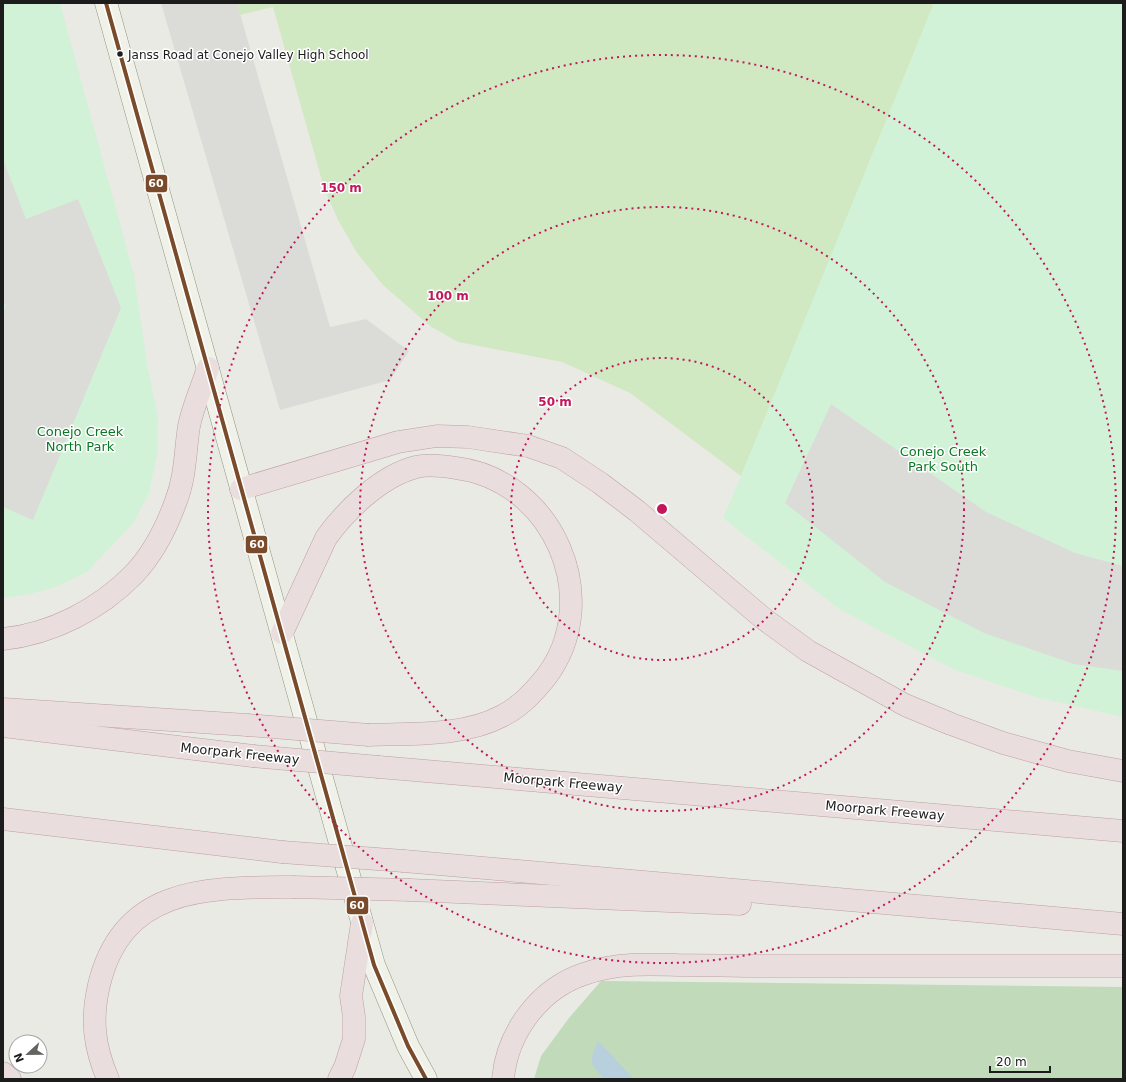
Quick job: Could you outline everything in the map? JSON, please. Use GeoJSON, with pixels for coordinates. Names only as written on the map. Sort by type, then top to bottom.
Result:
{"type":"FeatureCollection","features":[{"type":"Feature","properties":{"kind":"highway"},"geometry":{"type":"LineString","coordinates":[[3,639],[36,633],[65,622],[90,609],[114,592],[135,573],[155,544],[177,499],[186,463],[190,426],[208,368]]}},
{"type":"Feature","properties":{"kind":"highway"},"geometry":{"type":"LineString","coordinates":[[241,489],[398,442],[437,436],[496,440],[528,446],[562,458],[600,483],[637,511],[764,619],[808,651],[905,705],[1003,743],[1068,761],[1123,771]]}},
{"type":"Feature","properties":{"kind":"highway"},"geometry":{"type":"LineString","coordinates":[[3,709],[247,725],[369,735],[445,731],[481,724],[501,717],[520,706],[539,686],[556,662],[565,641],[570,617],[570,583],[567,566],[559,546],[544,519],[522,496],[497,480],[469,470],[440,466],[416,467],[392,478],[358,501],[336,524],[326,538],[282,633]]}},
{"type":"Feature","properties":{"kind":"highway","name":"Moorpark Freeway"},"geometry":{"type":"LineString","coordinates":[[3,726],[253,756],[1123,831]]}},
{"type":"Feature","properties":{"kind":"highway"},"geometry":{"type":"LineString","coordinates":[[3,819],[282,852],[404,860],[1123,924]]}},
{"type":"Feature","properties":{"kind":"highway"},"geometry":{"type":"LineString","coordinates":[[108,1079],[99,1058],[94,1029],[96,997],[104,968],[111,951],[120,938],[142,913],[168,900],[200,891],[227,888],[293,887],[410,890],[1057,918]]}},
{"type":"Feature","properties":{"kind":"highway"},"geometry":{"type":"LineString","coordinates":[[339,1079],[354,1039],[354,1017],[351,996],[362,922]]}},
{"type":"Feature","properties":{"kind":"highway"},"geometry":{"type":"LineString","coordinates":[[502,1079],[509,1051],[520,1024],[535,1005],[557,987],[582,974],[609,966],[634,964],[763,966],[1123,966]]}},
{"type":"Feature","properties":{"kind":"highway"},"geometry":{"type":"LineString","coordinates":[[3,1073],[10,1079]]}},
{"type":"Feature","properties":{"kind":"main road"},"geometry":{"type":"LineString","coordinates":[[106,3],[374,965],[390,1006],[426,1079]]}},
{"type":"Feature","properties":{"kind":"green space","name":"Conejo Creek North Park"},"geometry":{"type":"Polygon","coordinates":[[[3,3],[60,3],[134,275],[148,370],[158,417],[157,455],[149,493],[134,522],[87,572],[56,587],[30,594],[3,598],[3,3]]]}},
{"type":"Feature","properties":{"kind":"green space"},"geometry":{"type":"Polygon","coordinates":[[[237,3],[939,3],[741,476],[630,393],[562,362],[458,342],[430,326],[383,285],[357,253],[338,220],[324,188],[273,7],[240,15],[237,3]]]}},
{"type":"Feature","properties":{"kind":"green space","name":"Conejo Creek Park South"},"geometry":{"type":"Polygon","coordinates":[[[934,3],[1123,3],[1123,717],[1035,697],[953,669],[839,609],[723,518],[934,3]]]}},
{"type":"Feature","properties":{"kind":"green space"},"geometry":{"type":"Polygon","coordinates":[[[601,981],[1123,987],[1123,1079],[534,1079],[541,1056],[569,1018],[601,981]]]}},
{"type":"Feature","properties":{"kind":"shaded area"},"geometry":{"type":"Polygon","coordinates":[[[161,3],[237,3],[330,327],[366,319],[409,351],[390,380],[280,410],[161,3]]]}},
{"type":"Feature","properties":{"kind":"shaded area"},"geometry":{"type":"Polygon","coordinates":[[[4,162],[26,219],[78,199],[121,308],[33,520],[3,507],[3,313],[6,306],[3,300],[4,162]]]}},
{"type":"Feature","properties":{"kind":"shaded area"},"geometry":{"type":"Polygon","coordinates":[[[831,404],[986,512],[1075,553],[1123,566],[1123,671],[1074,664],[984,633],[885,582],[785,503],[831,404]]]}},
{"type":"Feature","properties":{"kind":"water"},"geometry":{"type":"Polygon","coordinates":[[[598,1041],[634,1079],[604,1079],[595,1069],[592,1062],[593,1054],[598,1041]]]}},
{"type":"Feature","properties":{"kind":"transit line","name":"60"},"geometry":{"type":"LineString","coordinates":[[106,3],[374,965],[408,1046],[426,1079]]}},
{"type":"Feature","properties":{"kind":"place","name":"Janss Road at Conejo Valley High School"},"geometry":{"type":"Point","coordinates":[120,54]}}]}
